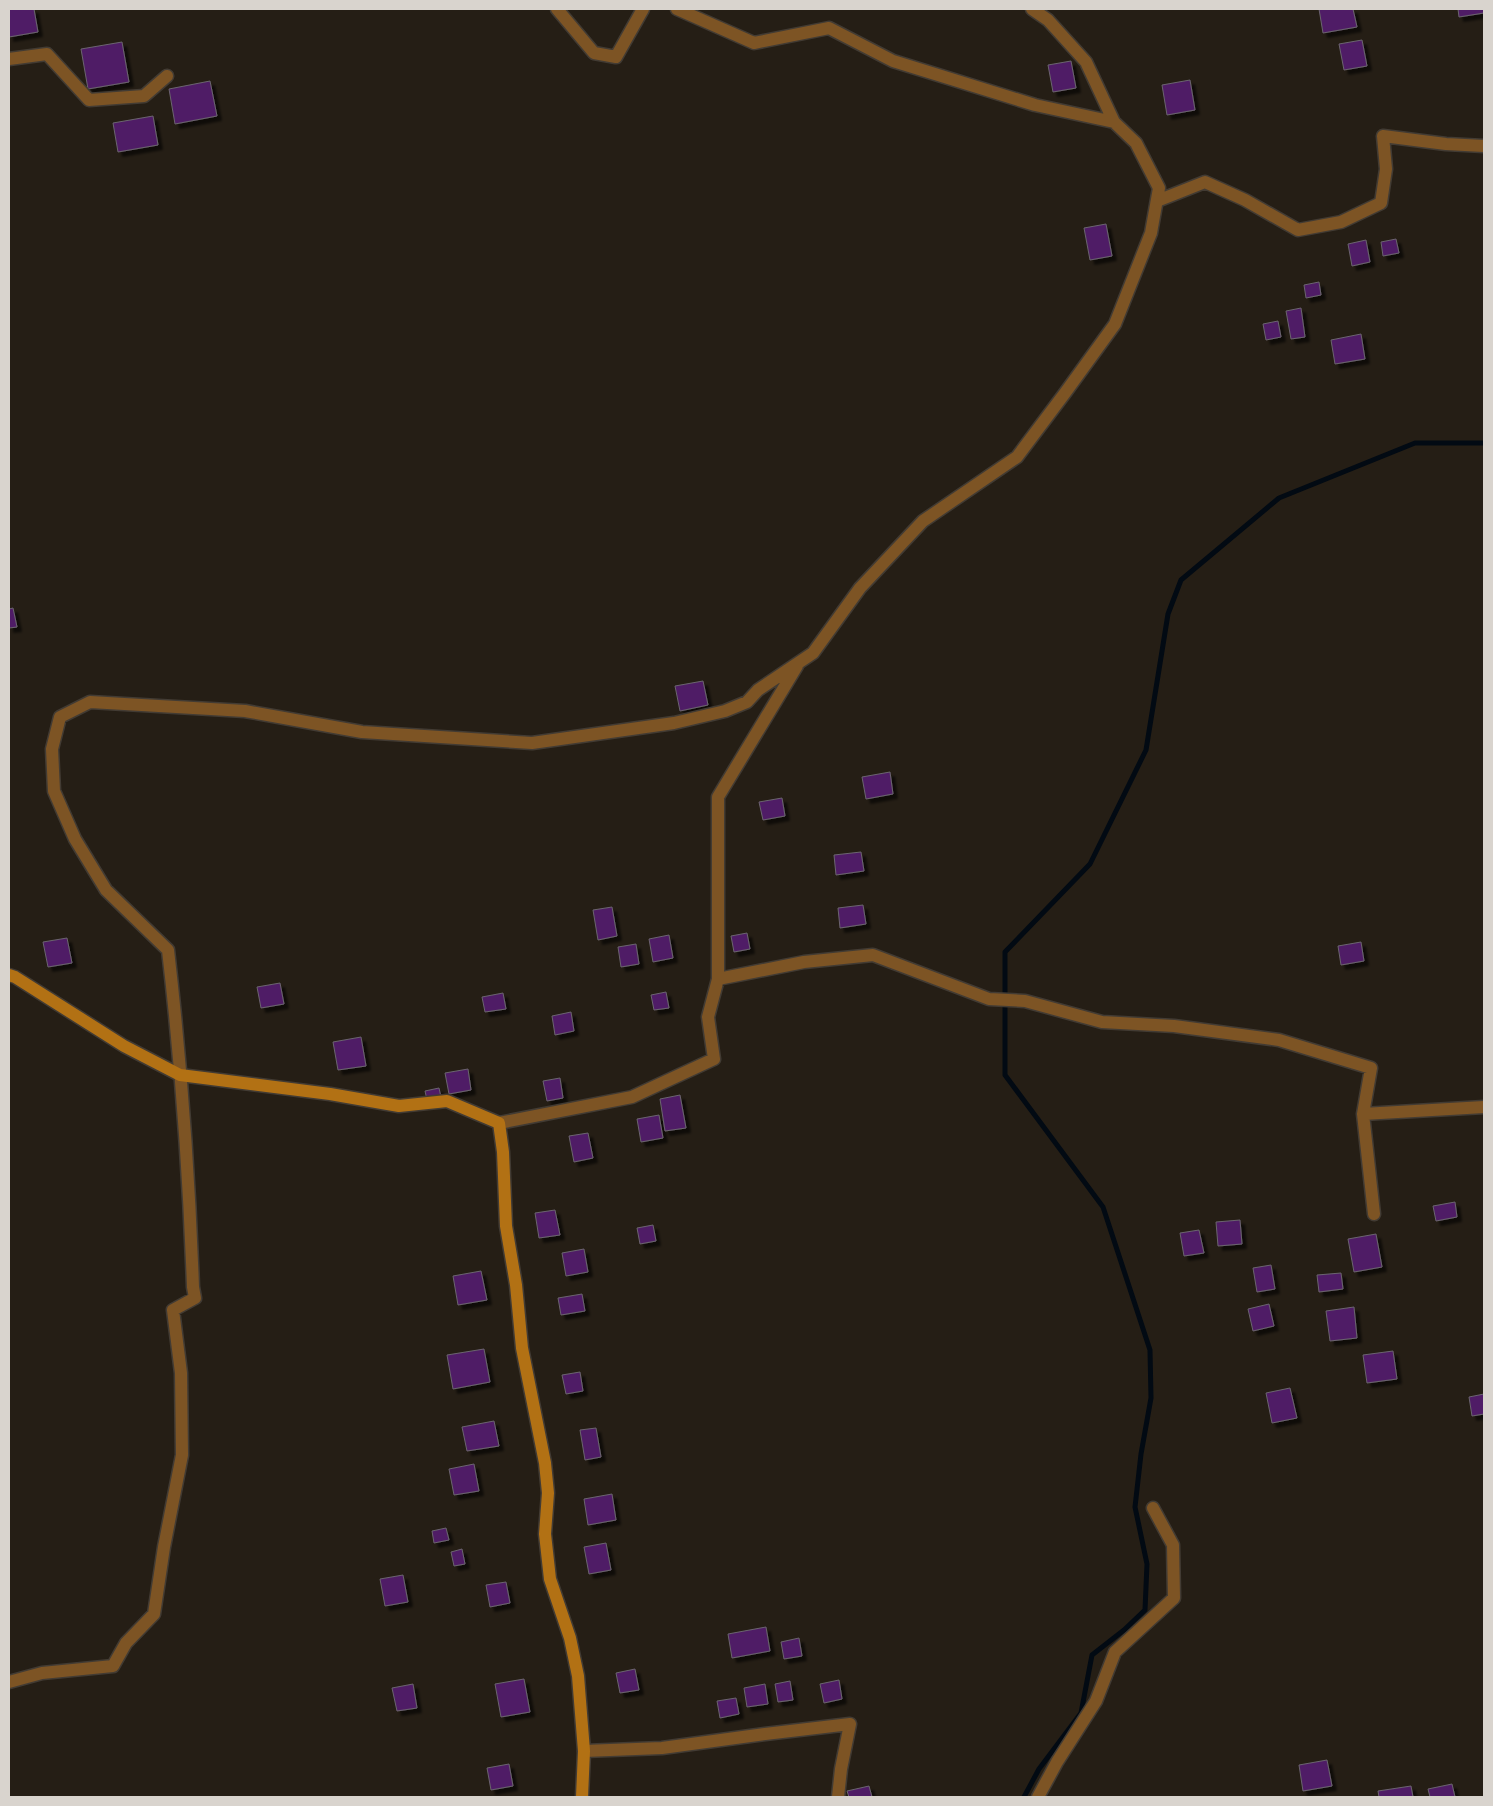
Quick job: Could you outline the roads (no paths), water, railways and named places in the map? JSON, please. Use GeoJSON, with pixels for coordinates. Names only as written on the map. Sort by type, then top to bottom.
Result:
{"type":"FeatureCollection","features":[{"type":"Feature","properties":{"kind":"street"},"geometry":{"type":"LineString","coordinates":[[557,9],[594,53],[616,57],[643,9]]}},
{"type":"Feature","properties":{"kind":"street"},"geometry":{"type":"LineString","coordinates":[[677,9],[754,42],[829,28],[893,61],[1035,105],[1114,122]]}},
{"type":"Feature","properties":{"kind":"street"},"geometry":{"type":"LineString","coordinates":[[9,1682],[42,1673],[113,1666],[126,1643],[154,1614],[164,1547],[182,1455],[180,1373],[173,1310],[195,1298],[180,1075],[168,950],[106,890],[75,840],[54,791],[52,749],[60,717],[90,702],[100,702],[245,710],[362,732],[532,743],[674,723],[725,711],[747,702],[758,690],[813,653],[860,588],[923,521],[1017,457],[1115,324],[1151,233],[1159,188],[1136,143],[1114,122],[1086,62],[1048,20],[1032,9]]}},
{"type":"Feature","properties":{"kind":"street"},"geometry":{"type":"LineString","coordinates":[[9,59],[47,54],[89,100],[144,96],[168,76]]}},
{"type":"Feature","properties":{"kind":"street"},"geometry":{"type":"LineString","coordinates":[[1157,201],[1206,182],[1245,200],[1298,230],[1341,222],[1381,203],[1386,169],[1383,136],[1446,144],[1484,146]]}},
{"type":"Feature","properties":{"kind":"street"},"geometry":{"type":"LineString","coordinates":[[9,975],[124,1046],[180,1075],[330,1094],[399,1106],[447,1100],[499,1123],[632,1097],[714,1059],[708,1017],[718,979],[718,798],[799,662]]}},
{"type":"Feature","properties":{"kind":"street"},"geometry":{"type":"LineString","coordinates":[[718,979],[804,962],[873,955],[989,999],[1025,1001],[1102,1022],[1174,1026],[1279,1040],[1371,1068],[1363,1114],[1374,1214]]}},
{"type":"Feature","properties":{"kind":"street"},"geometry":{"type":"LineString","coordinates":[[1363,1114],[1484,1107]]}},
{"type":"Feature","properties":{"kind":"street"},"geometry":{"type":"LineString","coordinates":[[499,1123],[503,1152],[506,1226],[516,1285],[522,1348],[545,1463],[548,1493],[544,1534],[550,1579],[570,1638],[578,1676],[584,1751],[582,1797]]}},
{"type":"Feature","properties":{"kind":"street"},"geometry":{"type":"LineString","coordinates":[[1038,1797],[1056,1762],[1096,1701],[1115,1652],[1174,1598],[1174,1545],[1153,1508]]}},
{"type":"Feature","properties":{"kind":"street"},"geometry":{"type":"LineString","coordinates":[[584,1751],[662,1748],[850,1724],[841,1769],[838,1797]]}},
{"type":"Feature","properties":{"kind":"waterway"},"geometry":{"type":"LineString","coordinates":[[1024,1797],[1039,1769],[1081,1713],[1092,1655],[1124,1630],[1145,1610],[1147,1564],[1135,1507],[1141,1454],[1151,1398],[1150,1350],[1103,1207],[1005,1075],[1005,952],[1090,864],[1146,750],[1168,614],[1181,580],[1279,498],[1415,443],[1484,443]]}}]}
